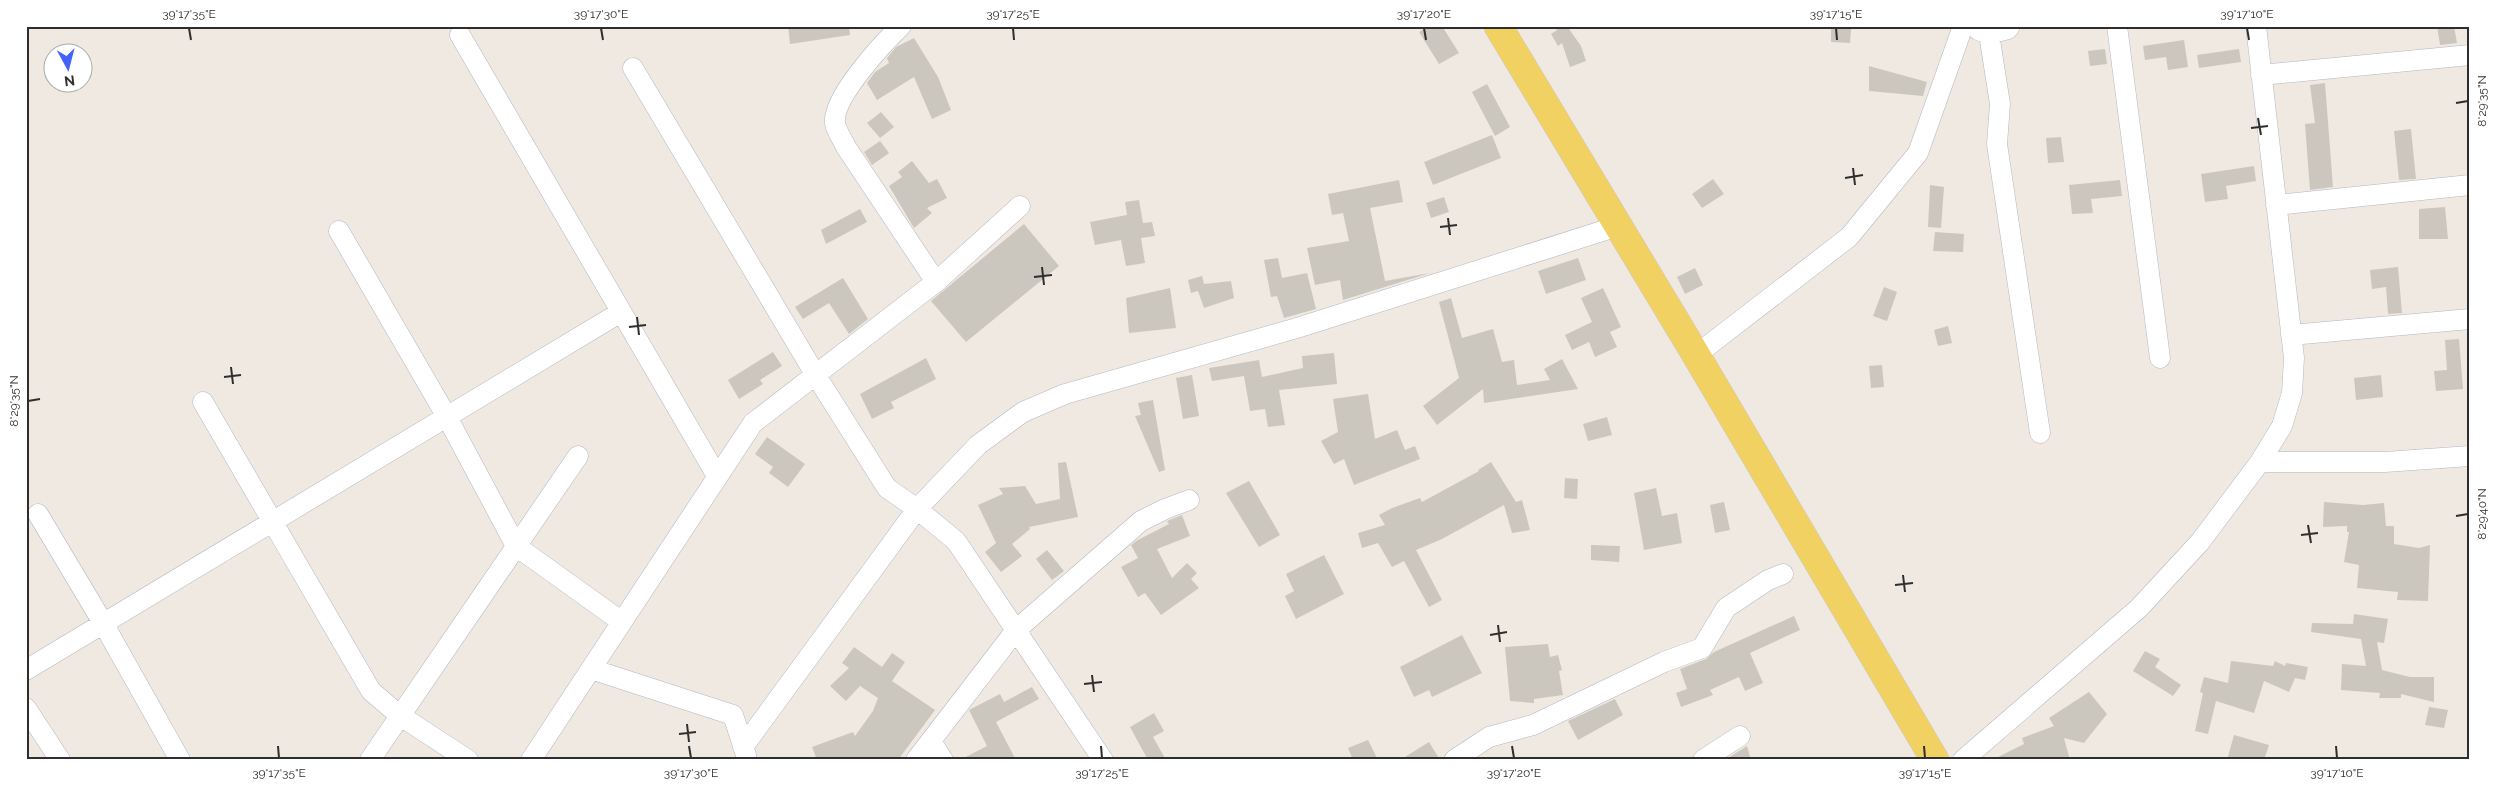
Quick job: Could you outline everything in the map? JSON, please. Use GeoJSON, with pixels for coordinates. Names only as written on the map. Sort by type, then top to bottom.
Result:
{"type":"FeatureCollection","features":[{"type":"Feature","properties":{"kind":"main road"},"geometry":{"type":"LineString","coordinates":[[1498,26],[1696,355],[1935,760]]}},
{"type":"Feature","properties":{"kind":"street"},"geometry":{"type":"LineString","coordinates":[[901,26],[880,46],[851,84],[836,110],[835,124],[846,147],[936,282]]}},
{"type":"Feature","properties":{"kind":"street"},"geometry":{"type":"LineString","coordinates":[[1696,355],[1849,237],[1918,153],[1964,26]]}},
{"type":"Feature","properties":{"kind":"street"},"geometry":{"type":"LineString","coordinates":[[1970,26],[1988,34],[2008,29],[2010,26]]}},
{"type":"Feature","properties":{"kind":"street"},"geometry":{"type":"LineString","coordinates":[[2117,26],[2160,358]]}},
{"type":"Feature","properties":{"kind":"street"},"geometry":{"type":"LineString","coordinates":[[1963,760],[2139,608],[2200,542],[2260,462],[2282,426],[2292,392],[2294,358],[2256,26]]}},
{"type":"Feature","properties":{"kind":"street"},"geometry":{"type":"LineString","coordinates":[[1988,34],[2000,104],[1997,144],[2040,433]]}},
{"type":"Feature","properties":{"kind":"street"},"geometry":{"type":"LineString","coordinates":[[460,35],[717,476]]}},
{"type":"Feature","properties":{"kind":"street"},"geometry":{"type":"LineString","coordinates":[[2262,75],[2470,54]]}},
{"type":"Feature","properties":{"kind":"street"},"geometry":{"type":"LineString","coordinates":[[634,68],[815,374],[888,488],[956,540],[1103,760]]}},
{"type":"Feature","properties":{"kind":"street"},"geometry":{"type":"LineString","coordinates":[[2276,205],[2470,185]]}},
{"type":"Feature","properties":{"kind":"street"},"geometry":{"type":"LineString","coordinates":[[531,760],[753,423],[936,282],[1020,206]]}},
{"type":"Feature","properties":{"kind":"street"},"geometry":{"type":"LineString","coordinates":[[745,753],[917,509],[978,445],[1023,412],[1065,394],[1297,328],[1618,226]]}},
{"type":"Feature","properties":{"kind":"street"},"geometry":{"type":"LineString","coordinates":[[339,231],[447,417],[516,546],[622,622]]}},
{"type":"Feature","properties":{"kind":"street"},"geometry":{"type":"LineString","coordinates":[[26,670],[621,312]]}},
{"type":"Feature","properties":{"kind":"street"},"geometry":{"type":"LineString","coordinates":[[2291,335],[2470,319]]}},
{"type":"Feature","properties":{"kind":"street"},"geometry":{"type":"LineString","coordinates":[[203,402],[371,691],[398,715],[468,760]]}},
{"type":"Feature","properties":{"kind":"street"},"geometry":{"type":"LineString","coordinates":[[370,760],[398,715],[578,456]]}},
{"type":"Feature","properties":{"kind":"street"},"geometry":{"type":"LineString","coordinates":[[2260,462],[2385,462],[2470,456]]}},
{"type":"Feature","properties":{"kind":"street"},"geometry":{"type":"LineString","coordinates":[[916,760],[1016,630],[1141,521],[1189,500]]}},
{"type":"Feature","properties":{"kind":"street"},"geometry":{"type":"LineString","coordinates":[[38,514],[180,760]]}},
{"type":"Feature","properties":{"kind":"street"},"geometry":{"type":"LineString","coordinates":[[1454,760],[1489,737],[1533,725],[1664,662],[1702,648],[1726,608],[1768,580],[1783,574]]}},
{"type":"Feature","properties":{"kind":"street"},"geometry":{"type":"LineString","coordinates":[[591,669],[733,715],[745,753]]}},
{"type":"Feature","properties":{"kind":"street"},"geometry":{"type":"LineString","coordinates":[[26,708],[60,760]]}},
{"type":"Feature","properties":{"kind":"street"},"geometry":{"type":"LineString","coordinates":[[1703,760],[1740,736]]}},
{"type":"Feature","properties":{"kind":"street"},"geometry":{"type":"LineString","coordinates":[[931,741],[943,760]]}},
{"type":"Feature","properties":{"kind":"building"},"geometry":{"type":"Polygon","coordinates":[[[788,26],[849,26],[850,35],[790,44],[788,26]]]}},
{"type":"Feature","properties":{"kind":"building"},"geometry":{"type":"Polygon","coordinates":[[[1428,26],[1442,26],[1459,53],[1439,64],[1419,32],[1428,26]]]}},
{"type":"Feature","properties":{"kind":"building"},"geometry":{"type":"Polygon","coordinates":[[[1556,26],[1567,26],[1581,46],[1586,61],[1570,67],[1562,43],[1558,46],[1551,34],[1557,30],[1556,26]]]}},
{"type":"Feature","properties":{"kind":"building"},"geometry":{"type":"Polygon","coordinates":[[[2437,26],[2454,26],[2457,43],[2440,45],[2437,26]]]}},
{"type":"Feature","properties":{"kind":"building"},"geometry":{"type":"Polygon","coordinates":[[[1831,28],[1851,29],[1850,43],[1831,42],[1831,28]]]}},
{"type":"Feature","properties":{"kind":"building"},"geometry":{"type":"Polygon","coordinates":[[[914,38],[938,77],[951,110],[932,119],[914,77],[877,100],[867,83],[875,72],[889,63],[887,58],[896,47],[914,38]]]}},
{"type":"Feature","properties":{"kind":"building"},"geometry":{"type":"Polygon","coordinates":[[[2184,40],[2188,67],[2168,70],[2166,57],[2145,60],[2143,46],[2184,40]]]}},
{"type":"Feature","properties":{"kind":"building"},"geometry":{"type":"Polygon","coordinates":[[[2105,49],[2107,64],[2090,66],[2088,51],[2105,49]]]}},
{"type":"Feature","properties":{"kind":"building"},"geometry":{"type":"Polygon","coordinates":[[[2239,49],[2241,62],[2199,68],[2197,55],[2239,49]]]}},
{"type":"Feature","properties":{"kind":"building"},"geometry":{"type":"Polygon","coordinates":[[[1869,66],[1927,82],[1923,96],[1869,91],[1869,66]]]}},
{"type":"Feature","properties":{"kind":"building"},"geometry":{"type":"Polygon","coordinates":[[[2325,83],[2333,187],[2310,190],[2305,124],[2315,123],[2310,85],[2325,83]]]}},
{"type":"Feature","properties":{"kind":"building"},"geometry":{"type":"Polygon","coordinates":[[[1487,84],[1510,127],[1495,136],[1472,92],[1487,84]]]}},
{"type":"Feature","properties":{"kind":"building"},"geometry":{"type":"Polygon","coordinates":[[[881,112],[894,127],[880,138],[867,123],[881,112]]]}},
{"type":"Feature","properties":{"kind":"building"},"geometry":{"type":"Polygon","coordinates":[[[2411,129],[2416,179],[2399,180],[2394,131],[2411,129]]]}},
{"type":"Feature","properties":{"kind":"building"},"geometry":{"type":"Polygon","coordinates":[[[1492,135],[1501,158],[1433,185],[1424,162],[1492,135]]]}},
{"type":"Feature","properties":{"kind":"building"},"geometry":{"type":"Polygon","coordinates":[[[2061,137],[2064,162],[2048,163],[2046,138],[2061,137]]]}},
{"type":"Feature","properties":{"kind":"building"},"geometry":{"type":"Polygon","coordinates":[[[880,141],[889,153],[872,165],[864,152],[880,141]]]}},
{"type":"Feature","properties":{"kind":"building"},"geometry":{"type":"Polygon","coordinates":[[[912,161],[929,183],[937,179],[947,198],[927,208],[932,213],[914,228],[889,186],[902,177],[898,172],[912,161]]]}},
{"type":"Feature","properties":{"kind":"building"},"geometry":{"type":"Polygon","coordinates":[[[2254,166],[2256,181],[2226,186],[2228,199],[2205,202],[2201,174],[2254,166]]]}},
{"type":"Feature","properties":{"kind":"building"},"geometry":{"type":"Polygon","coordinates":[[[1713,179],[1724,194],[1702,208],[1692,194],[1713,179]]]}},
{"type":"Feature","properties":{"kind":"building"},"geometry":{"type":"Polygon","coordinates":[[[1399,180],[1403,202],[1370,208],[1385,281],[1430,273],[1343,300],[1340,280],[1315,285],[1307,248],[1349,241],[1343,213],[1332,215],[1328,194],[1399,180]]]}},
{"type":"Feature","properties":{"kind":"building"},"geometry":{"type":"Polygon","coordinates":[[[2120,180],[2122,196],[2091,199],[2093,213],[2072,214],[2069,185],[2120,180]]]}},
{"type":"Feature","properties":{"kind":"building"},"geometry":{"type":"Polygon","coordinates":[[[1930,185],[1944,187],[1941,228],[1928,227],[1930,185]]]}},
{"type":"Feature","properties":{"kind":"building"},"geometry":{"type":"Polygon","coordinates":[[[1444,197],[1449,212],[1431,218],[1426,203],[1444,197]]]}},
{"type":"Feature","properties":{"kind":"building"},"geometry":{"type":"Polygon","coordinates":[[[1139,200],[1143,223],[1152,222],[1155,236],[1141,238],[1145,263],[1126,266],[1121,240],[1095,245],[1090,222],[1127,215],[1125,202],[1139,200]]]}},
{"type":"Feature","properties":{"kind":"building"},"geometry":{"type":"Polygon","coordinates":[[[2445,207],[2448,239],[2419,239],[2419,209],[2445,207]]]}},
{"type":"Feature","properties":{"kind":"building"},"geometry":{"type":"Polygon","coordinates":[[[860,209],[867,222],[826,244],[821,230],[860,209]]]}},
{"type":"Feature","properties":{"kind":"building"},"geometry":{"type":"Polygon","coordinates":[[[1024,224],[1059,266],[966,342],[931,301],[1024,224]]]}},
{"type":"Feature","properties":{"kind":"building"},"geometry":{"type":"Polygon","coordinates":[[[1935,232],[1964,234],[1963,252],[1933,251],[1935,232]]]}},
{"type":"Feature","properties":{"kind":"building"},"geometry":{"type":"Polygon","coordinates":[[[1278,258],[1282,278],[1307,273],[1316,309],[1284,318],[1277,296],[1271,297],[1264,260],[1278,258]]]}},
{"type":"Feature","properties":{"kind":"building"},"geometry":{"type":"Polygon","coordinates":[[[1578,258],[1586,280],[1546,294],[1538,271],[1578,258]]]}},
{"type":"Feature","properties":{"kind":"building"},"geometry":{"type":"Polygon","coordinates":[[[2398,267],[2402,313],[2388,314],[2386,287],[2372,289],[2370,270],[2398,267]]]}},
{"type":"Feature","properties":{"kind":"building"},"geometry":{"type":"Polygon","coordinates":[[[1695,268],[1703,285],[1685,294],[1677,277],[1695,268]]]}},
{"type":"Feature","properties":{"kind":"building"},"geometry":{"type":"Polygon","coordinates":[[[1202,276],[1204,284],[1231,281],[1234,298],[1204,308],[1198,291],[1191,293],[1188,280],[1202,276]]]}},
{"type":"Feature","properties":{"kind":"building"},"geometry":{"type":"Polygon","coordinates":[[[843,278],[868,319],[849,334],[829,303],[803,319],[795,307],[843,278]]]}},
{"type":"Feature","properties":{"kind":"building"},"geometry":{"type":"Polygon","coordinates":[[[1884,287],[1897,292],[1887,321],[1873,316],[1884,287]]]}},
{"type":"Feature","properties":{"kind":"building"},"geometry":{"type":"Polygon","coordinates":[[[1170,288],[1176,328],[1129,333],[1126,298],[1170,288]]]}},
{"type":"Feature","properties":{"kind":"building"},"geometry":{"type":"Polygon","coordinates":[[[1603,288],[1621,327],[1610,332],[1617,347],[1595,357],[1589,342],[1572,350],[1565,335],[1592,322],[1581,298],[1603,288]]]}},
{"type":"Feature","properties":{"kind":"building"},"geometry":{"type":"Polygon","coordinates":[[[1451,298],[1462,338],[1493,329],[1502,362],[1514,360],[1517,385],[1550,380],[1544,369],[1562,359],[1578,389],[1484,403],[1483,389],[1437,425],[1423,406],[1459,378],[1439,302],[1451,298]]]}},
{"type":"Feature","properties":{"kind":"building"},"geometry":{"type":"Polygon","coordinates":[[[1948,326],[1952,343],[1938,346],[1934,330],[1948,326]]]}},
{"type":"Feature","properties":{"kind":"building"},"geometry":{"type":"Polygon","coordinates":[[[2459,339],[2463,389],[2436,391],[2434,371],[2447,370],[2445,340],[2459,339]]]}},
{"type":"Feature","properties":{"kind":"building"},"geometry":{"type":"Polygon","coordinates":[[[773,352],[782,366],[760,380],[763,384],[739,399],[728,380],[773,352]]]}},
{"type":"Feature","properties":{"kind":"building"},"geometry":{"type":"Polygon","coordinates":[[[1334,353],[1337,384],[1279,390],[1285,425],[1268,427],[1265,409],[1250,411],[1244,376],[1212,381],[1209,368],[1259,360],[1262,377],[1303,368],[1302,356],[1334,353]]]}},
{"type":"Feature","properties":{"kind":"building"},"geometry":{"type":"Polygon","coordinates":[[[926,358],[936,379],[891,402],[894,408],[872,419],[860,394],[926,358]]]}},
{"type":"Feature","properties":{"kind":"building"},"geometry":{"type":"Polygon","coordinates":[[[1882,365],[1884,387],[1871,388],[1869,366],[1882,365]]]}},
{"type":"Feature","properties":{"kind":"building"},"geometry":{"type":"Polygon","coordinates":[[[1192,375],[1199,416],[1183,419],[1176,378],[1192,375]]]}},
{"type":"Feature","properties":{"kind":"building"},"geometry":{"type":"Polygon","coordinates":[[[2381,375],[2383,397],[2356,400],[2354,378],[2381,375]]]}},
{"type":"Feature","properties":{"kind":"building"},"geometry":{"type":"Polygon","coordinates":[[[1368,394],[1375,439],[1397,430],[1405,450],[1415,446],[1420,459],[1354,485],[1344,459],[1334,464],[1321,441],[1338,432],[1333,399],[1368,394]]]}},
{"type":"Feature","properties":{"kind":"building"},"geometry":{"type":"Polygon","coordinates":[[[1153,400],[1165,470],[1159,472],[1135,416],[1141,415],[1138,403],[1153,400]]]}},
{"type":"Feature","properties":{"kind":"building"},"geometry":{"type":"Polygon","coordinates":[[[1607,417],[1612,435],[1588,441],[1583,424],[1607,417]]]}},
{"type":"Feature","properties":{"kind":"building"},"geometry":{"type":"Polygon","coordinates":[[[767,437],[805,464],[788,487],[769,473],[773,467],[755,454],[767,437]]]}},
{"type":"Feature","properties":{"kind":"building"},"geometry":{"type":"Polygon","coordinates":[[[1066,462],[1078,517],[1029,527],[1030,529],[1012,544],[1022,556],[1001,572],[985,552],[996,543],[978,505],[1003,494],[999,488],[1025,486],[1036,504],[1060,499],[1058,463],[1066,462]]]}},
{"type":"Feature","properties":{"kind":"building"},"geometry":{"type":"Polygon","coordinates":[[[1491,462],[1516,502],[1522,500],[1530,530],[1512,533],[1504,505],[1442,539],[1416,550],[1442,600],[1429,607],[1404,561],[1392,567],[1378,543],[1362,548],[1358,533],[1385,525],[1379,515],[1392,508],[1420,498],[1422,502],[1479,471],[1491,462]]]}},
{"type":"Feature","properties":{"kind":"building"},"geometry":{"type":"Polygon","coordinates":[[[1565,478],[1578,479],[1577,499],[1564,498],[1565,478]]]}},
{"type":"Feature","properties":{"kind":"building"},"geometry":{"type":"Polygon","coordinates":[[[1249,481],[1280,535],[1259,547],[1226,493],[1249,481]]]}},
{"type":"Feature","properties":{"kind":"building"},"geometry":{"type":"Polygon","coordinates":[[[1656,488],[1662,516],[1677,513],[1682,543],[1644,550],[1634,493],[1656,488]]]}},
{"type":"Feature","properties":{"kind":"building"},"geometry":{"type":"Polygon","coordinates":[[[1724,502],[1730,530],[1715,533],[1710,505],[1724,502]]]}},
{"type":"Feature","properties":{"kind":"building"},"geometry":{"type":"Polygon","coordinates":[[[2324,502],[2363,505],[2384,503],[2386,526],[2394,526],[2394,544],[2419,548],[2430,545],[2428,601],[2397,600],[2398,592],[2357,588],[2359,565],[2344,562],[2349,532],[2347,532],[2347,526],[2323,527],[2324,502]]]}},
{"type":"Feature","properties":{"kind":"building"},"geometry":{"type":"Polygon","coordinates":[[[1182,515],[1190,536],[1157,549],[1172,578],[1187,563],[1197,573],[1191,579],[1199,588],[1161,615],[1145,593],[1138,597],[1121,567],[1138,558],[1131,545],[1169,524],[1167,521],[1182,515]]]}},
{"type":"Feature","properties":{"kind":"building"},"geometry":{"type":"Polygon","coordinates":[[[1591,545],[1620,546],[1619,562],[1591,560],[1591,545]]]}},
{"type":"Feature","properties":{"kind":"building"},"geometry":{"type":"Polygon","coordinates":[[[1047,550],[1064,571],[1052,580],[1036,559],[1047,550]]]}},
{"type":"Feature","properties":{"kind":"building"},"geometry":{"type":"Polygon","coordinates":[[[1324,555],[1344,594],[1296,619],[1285,596],[1294,591],[1286,574],[1324,555]]]}},
{"type":"Feature","properties":{"kind":"building"},"geometry":{"type":"Polygon","coordinates":[[[2354,614],[2388,619],[2384,643],[2377,642],[2382,670],[2410,677],[2434,677],[2434,702],[2401,694],[2401,698],[2379,698],[2380,693],[2341,690],[2342,664],[2366,666],[2361,639],[2311,632],[2312,623],[2353,624],[2354,614]]]}},
{"type":"Feature","properties":{"kind":"building"},"geometry":{"type":"Polygon","coordinates":[[[1794,616],[1800,630],[1750,653],[1763,683],[1745,691],[1739,677],[1710,690],[1713,695],[1681,707],[1676,693],[1687,689],[1680,669],[1706,659],[1714,652],[1794,616]]]}},
{"type":"Feature","properties":{"kind":"building"},"geometry":{"type":"Polygon","coordinates":[[[1462,635],[1482,673],[1432,697],[1429,690],[1414,697],[1400,667],[1462,635]]]}},
{"type":"Feature","properties":{"kind":"building"},"geometry":{"type":"Polygon","coordinates":[[[1548,644],[1550,657],[1558,655],[1562,670],[1559,671],[1563,695],[1534,699],[1534,703],[1510,701],[1505,647],[1548,644]]]}},
{"type":"Feature","properties":{"kind":"building"},"geometry":{"type":"Polygon","coordinates":[[[854,647],[882,667],[892,653],[905,662],[892,681],[935,710],[898,760],[817,760],[812,747],[853,732],[855,736],[873,711],[878,698],[860,686],[846,701],[830,686],[849,668],[842,663],[854,647]]]}},
{"type":"Feature","properties":{"kind":"building"},"geometry":{"type":"Polygon","coordinates":[[[2145,651],[2160,659],[2155,667],[2181,685],[2173,696],[2133,671],[2145,651]]]}},
{"type":"Feature","properties":{"kind":"building"},"geometry":{"type":"Polygon","coordinates":[[[2231,661],[2273,666],[2275,661],[2285,666],[2286,663],[2308,667],[2305,680],[2295,678],[2289,692],[2264,681],[2254,713],[2216,701],[2208,734],[2195,731],[2203,693],[2200,692],[2204,677],[2228,683],[2231,661]]]}},
{"type":"Feature","properties":{"kind":"building"},"geometry":{"type":"Polygon","coordinates":[[[1032,687],[1039,699],[996,722],[1016,760],[960,760],[987,746],[969,710],[1000,694],[1004,702],[1032,687]]]}},
{"type":"Feature","properties":{"kind":"building"},"geometry":{"type":"Polygon","coordinates":[[[2089,692],[2107,714],[2084,743],[2064,738],[2070,760],[1992,760],[2024,744],[2022,738],[2054,726],[2049,718],[2089,692]]]}},
{"type":"Feature","properties":{"kind":"building"},"geometry":{"type":"Polygon","coordinates":[[[1615,699],[1623,715],[1578,740],[1568,721],[1615,699]]]}},
{"type":"Feature","properties":{"kind":"building"},"geometry":{"type":"Polygon","coordinates":[[[2429,707],[2448,710],[2444,728],[2425,725],[2429,707]]]}},
{"type":"Feature","properties":{"kind":"building"},"geometry":{"type":"Polygon","coordinates":[[[1154,713],[1164,731],[1153,737],[1166,760],[1148,760],[1130,727],[1154,713]]]}},
{"type":"Feature","properties":{"kind":"building"},"geometry":{"type":"Polygon","coordinates":[[[2234,735],[2269,745],[2264,760],[2227,760],[2234,735]]]}},
{"type":"Feature","properties":{"kind":"building"},"geometry":{"type":"Polygon","coordinates":[[[1368,740],[1378,760],[1353,760],[1348,748],[1368,740]]]}},
{"type":"Feature","properties":{"kind":"building"},"geometry":{"type":"Polygon","coordinates":[[[1429,742],[1440,760],[1400,760],[1429,742]]]}},
{"type":"Feature","properties":{"kind":"building"},"geometry":{"type":"Polygon","coordinates":[[[1747,746],[1751,760],[1728,760],[1728,758],[1747,746]]]}}]}
